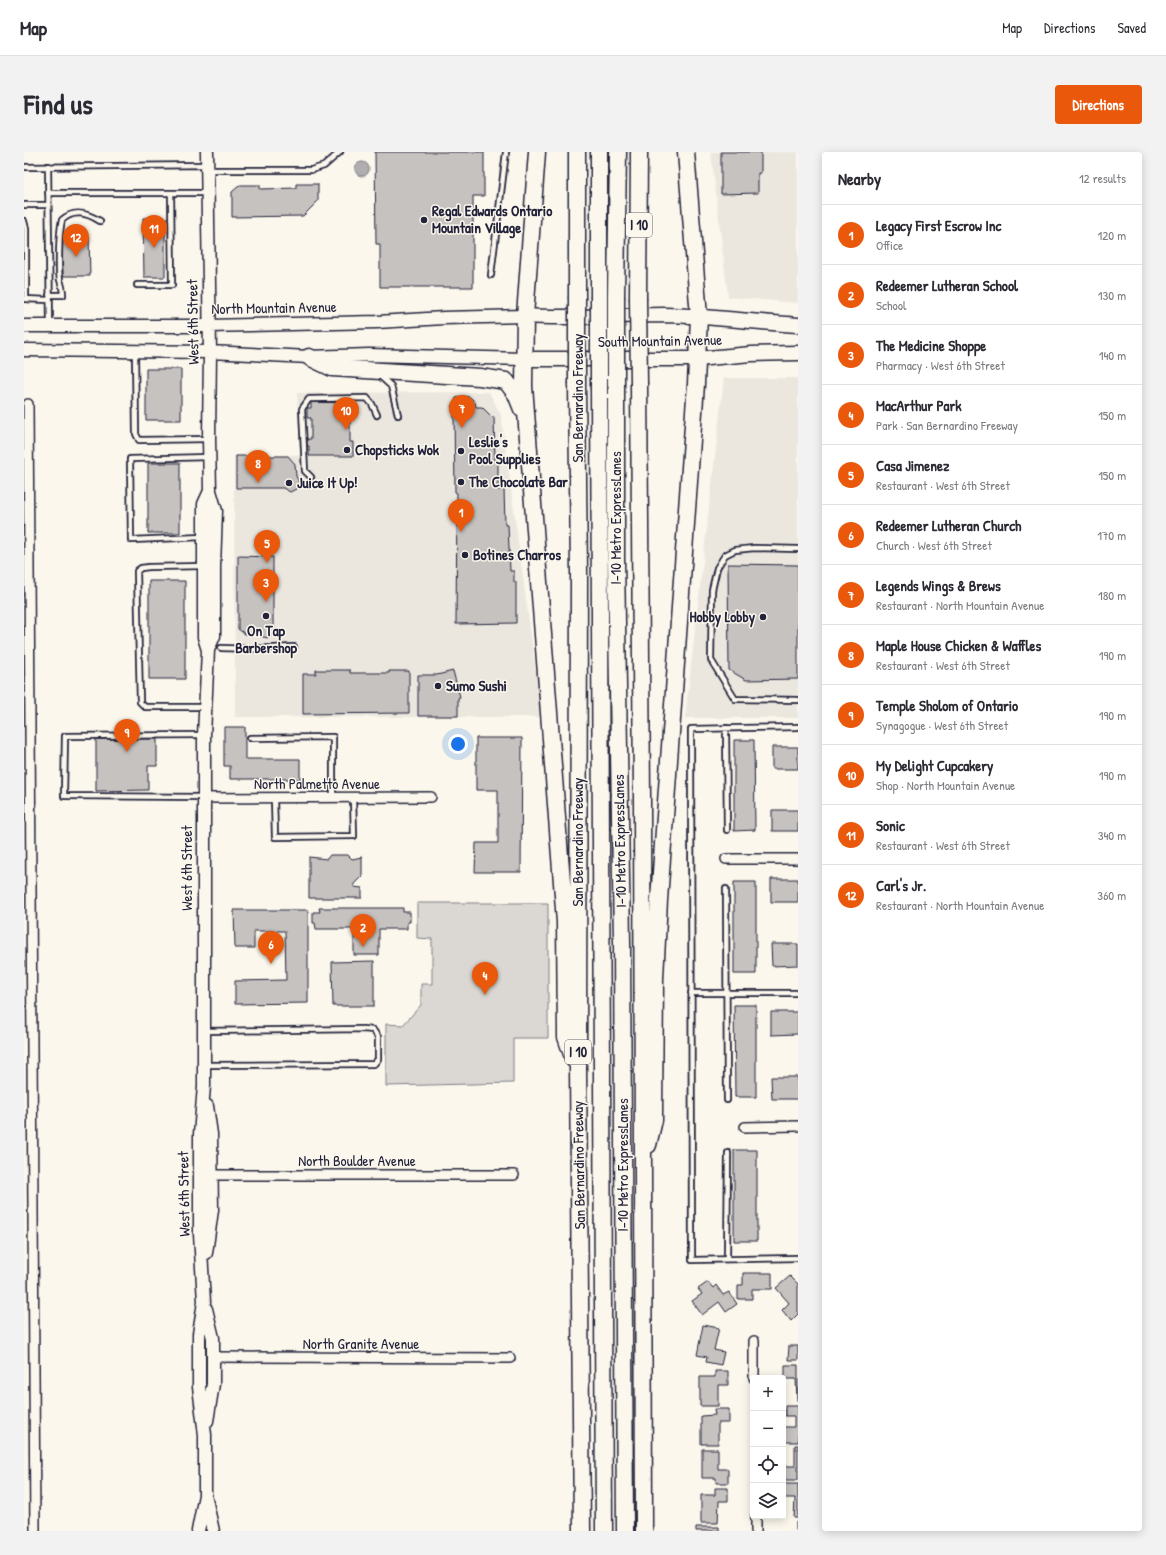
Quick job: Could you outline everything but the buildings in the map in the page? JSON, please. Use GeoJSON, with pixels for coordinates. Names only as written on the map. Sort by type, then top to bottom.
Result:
{"type":"FeatureCollection","features":[{"type":"Feature","properties":{"kind":"highway"},"geometry":{"type":"LineString","coordinates":[[537,152],[523,359],[526,418],[564,914],[566,1037],[578,1069]]}},
{"type":"Feature","properties":{"kind":"highway","name":"San Bernardino Freeway"},"geometry":{"type":"LineString","coordinates":[[577,152],[579,574],[578,1069],[582,1531]]}},
{"type":"Feature","properties":{"kind":"highway","name":"I-10 Metro ExpressLanes"},"geometry":{"type":"LineString","coordinates":[[599,152],[604,1531]]}},
{"type":"Feature","properties":{"kind":"highway","name":"I-10 Metro ExpressLanes"},"geometry":{"type":"LineString","coordinates":[[618,152],[616,296],[616,559],[622,942],[625,1531]]}},
{"type":"Feature","properties":{"kind":"highway","name":"I 10"},"geometry":{"type":"LineString","coordinates":[[639,152],[638,298],[642,798],[644,1531]]}},
{"type":"Feature","properties":{"kind":"highway"},"geometry":{"type":"LineString","coordinates":[[642,1168],[654,1120],[655,978],[659,900],[669,773],[699,317],[686,152]]}},
{"type":"Feature","properties":{"kind":"highway"},"geometry":{"type":"LineString","coordinates":[[309,357],[332,368],[480,377],[506,381],[516,394],[526,418]]}},
{"type":"Feature","properties":{"kind":"highway"},"geometry":{"type":"LineString","coordinates":[[579,574],[601,889]]}},
{"type":"Feature","properties":{"kind":"highway"},"geometry":{"type":"LineString","coordinates":[[622,942],[642,798]]}},
{"type":"Feature","properties":{"kind":"main road","name":"South Mountain Avenue"},"geometry":{"type":"LineString","coordinates":[[525,316],[552,318],[664,315],[798,324]]}},
{"type":"Feature","properties":{"kind":"main road","name":"South Mountain Avenue"},"geometry":{"type":"LineString","coordinates":[[523,359],[697,359],[751,354],[798,354]]}},
{"type":"Feature","properties":{"kind":"street","name":"West 6th Street"},"geometry":{"type":"LineString","coordinates":[[207,152],[210,352],[208,439],[210,491],[216,511],[214,636],[208,650]]}},
{"type":"Feature","properties":{"kind":"street","name":"North Mountain Avenue"},"geometry":{"type":"LineString","coordinates":[[24,326],[209,326],[377,322],[444,318],[525,316]]}},
{"type":"Feature","properties":{"kind":"street"},"geometry":{"type":"LineString","coordinates":[[24,350],[210,352],[309,357],[369,356],[523,359]]}},
{"type":"Feature","properties":{"kind":"street"},"geometry":{"type":"LineString","coordinates":[[28,404],[26,542],[28,996],[35,1531]]}},
{"type":"Feature","properties":{"kind":"street","name":"West 6th Street"},"geometry":{"type":"LineString","coordinates":[[198,1531],[205,1495],[205,1435],[199,1387],[199,1334],[204,1302],[204,1278],[212,1210],[206,1175],[211,1134],[204,1086],[203,798],[208,650],[204,636],[204,504],[210,491]]}},
{"type":"Feature","properties":{"kind":"street","name":"North Palmetto Avenue"},"geometry":{"type":"LineString","coordinates":[[203,798],[431,797]]}},
{"type":"Feature","properties":{"kind":"street"},"geometry":{"type":"LineString","coordinates":[[726,859],[798,859]]}},
{"type":"Feature","properties":{"kind":"street"},"geometry":{"type":"LineString","coordinates":[[745,1127],[798,1126]]}},
{"type":"Feature","properties":{"kind":"street","name":"North Boulder Avenue"},"geometry":{"type":"LineString","coordinates":[[206,1175],[514,1175]]}},
{"type":"Feature","properties":{"kind":"street","name":"West 6th Street"},"geometry":{"type":"LineString","coordinates":[[204,1302],[213,1338],[213,1384],[205,1435]]}},
{"type":"Feature","properties":{"kind":"street"},"geometry":{"type":"LineString","coordinates":[[754,1341],[754,1375]]}},
{"type":"Feature","properties":{"kind":"street","name":"North Granite Avenue"},"geometry":{"type":"LineString","coordinates":[[213,1357],[510,1358]]}},
{"type":"Feature","properties":{"kind":"street","name":"West 6th Street"},"geometry":{"type":"LineString","coordinates":[[205,1495],[213,1531]]}},
{"type":"Feature","properties":{"kind":"street"},"geometry":{"type":"LineString","coordinates":[[756,1519],[756,1531]]}},
{"type":"Feature","properties":{"kind":"lane"},"geometry":{"type":"LineString","coordinates":[[24,167],[207,167],[311,170],[324,166],[340,152]]}},
{"type":"Feature","properties":{"kind":"lane"},"geometry":{"type":"LineString","coordinates":[[491,275],[506,152]]}},
{"type":"Feature","properties":{"kind":"lane"},"geometry":{"type":"LineString","coordinates":[[48,166],[50,326]]}},
{"type":"Feature","properties":{"kind":"lane"},"geometry":{"type":"LineString","coordinates":[[48,193],[207,192]]}},
{"type":"Feature","properties":{"kind":"lane"},"geometry":{"type":"LineString","coordinates":[[137,285],[172,285],[170,193]]}},
{"type":"Feature","properties":{"kind":"lane"},"geometry":{"type":"LineString","coordinates":[[24,205],[48,205]]}},
{"type":"Feature","properties":{"kind":"lane"},"geometry":{"type":"LineString","coordinates":[[24,220],[26,229],[25,299],[63,295],[63,287],[60,279],[60,229],[62,220],[73,213],[91,215],[100,221]]}},
{"type":"Feature","properties":{"kind":"lane"},"geometry":{"type":"LineString","coordinates":[[135,351],[136,434],[139,440],[208,439]]}},
{"type":"Feature","properties":{"kind":"lane"},"geometry":{"type":"LineString","coordinates":[[372,370],[391,386],[398,415]]}},
{"type":"Feature","properties":{"kind":"lane"},"geometry":{"type":"LineString","coordinates":[[312,477],[305,471],[302,409],[309,399],[367,398],[372,404],[377,415]]}},
{"type":"Feature","properties":{"kind":"lane"},"geometry":{"type":"LineString","coordinates":[[204,537],[131,540],[130,458],[209,457]]}},
{"type":"Feature","properties":{"kind":"lane"},"geometry":{"type":"LineString","coordinates":[[798,549],[754,548],[735,550],[725,554],[717,568],[712,590],[711,660],[735,698],[798,700]]}},
{"type":"Feature","properties":{"kind":"lane"},"geometry":{"type":"LineString","coordinates":[[204,566],[149,567],[141,568],[137,571],[140,702],[145,707],[205,707]]}},
{"type":"Feature","properties":{"kind":"lane"},"geometry":{"type":"LineString","coordinates":[[221,648],[253,649],[294,647]]}},
{"type":"Feature","properties":{"kind":"lane"},"geometry":{"type":"LineString","coordinates":[[798,727],[691,729],[692,1260],[798,1258]]}},
{"type":"Feature","properties":{"kind":"lane"},"geometry":{"type":"LineString","coordinates":[[726,728],[727,830]]}},
{"type":"Feature","properties":{"kind":"lane"},"geometry":{"type":"LineString","coordinates":[[203,798],[64,796],[65,736],[204,735]]}},
{"type":"Feature","properties":{"kind":"lane"},"geometry":{"type":"LineString","coordinates":[[250,738],[333,737],[333,798]]}},
{"type":"Feature","properties":{"kind":"lane"},"geometry":{"type":"LineString","coordinates":[[274,798],[275,838],[354,836],[353,798]]}},
{"type":"Feature","properties":{"kind":"lane"},"geometry":{"type":"LineString","coordinates":[[726,889],[727,1100]]}},
{"type":"Feature","properties":{"kind":"lane"},"geometry":{"type":"LineString","coordinates":[[691,993],[798,992]]}},
{"type":"Feature","properties":{"kind":"lane"},"geometry":{"type":"LineString","coordinates":[[204,1031],[363,1029],[373,1030],[378,1037],[378,1059],[374,1064],[204,1065]]}},
{"type":"Feature","properties":{"kind":"lane"},"geometry":{"type":"LineString","coordinates":[[727,1259],[728,1153]]}},
{"type":"Feature","properties":{"kind":"shaded area"},"geometry":{"type":"Polygon","coordinates":[[[711,152],[798,152],[798,303],[728,297],[711,152]]]}},
{"type":"Feature","properties":{"kind":"shaded area"},"geometry":{"type":"Polygon","coordinates":[[[359,162],[365,162],[369,166],[369,172],[365,176],[359,176],[355,172],[355,166],[359,162]]]}},
{"type":"Feature","properties":{"kind":"shaded area"},"geometry":{"type":"Polygon","coordinates":[[[724,378],[798,378],[798,718],[685,718],[724,378]]]}},
{"type":"Feature","properties":{"kind":"shaded area"},"geometry":{"type":"Polygon","coordinates":[[[489,392],[501,415],[542,717],[235,717],[234,455],[300,455],[297,393],[489,392]]]}},
{"type":"Feature","properties":{"kind":"shaded area"},"geometry":{"type":"Polygon","coordinates":[[[417,903],[548,903],[548,1038],[513,1038],[513,1083],[386,1086],[386,1024],[403,1025],[421,1005],[421,984],[432,984],[432,939],[417,938],[417,903]]]}},
{"type":"Feature","properties":{"kind":"place","name":"Regal Edwards Ontario Mountain Village"},"geometry":{"type":"Point","coordinates":[424,220]}},
{"type":"Feature","properties":{"kind":"place","name":"Sonic"},"geometry":{"type":"Point","coordinates":[154,248]}},
{"type":"Feature","properties":{"kind":"place","name":"Carl's Jr."},"geometry":{"type":"Point","coordinates":[76,257]}},
{"type":"Feature","properties":{"kind":"place","name":"Legends Wings & Brews"},"geometry":{"type":"Point","coordinates":[462,428]}},
{"type":"Feature","properties":{"kind":"place","name":"My Delight Cupcakery"},"geometry":{"type":"Point","coordinates":[346,430]}},
{"type":"Feature","properties":{"kind":"place","name":"Chopsticks Wok"},"geometry":{"type":"Point","coordinates":[347,450]}},
{"type":"Feature","properties":{"kind":"place","name":"Leslie's Pool Supplies"},"geometry":{"type":"Point","coordinates":[461,451]}},
{"type":"Feature","properties":{"kind":"place","name":"The Chocolate Bar"},"geometry":{"type":"Point","coordinates":[461,482]}},
{"type":"Feature","properties":{"kind":"place","name":"Maple House Chicken & Waffles"},"geometry":{"type":"Point","coordinates":[258,483]}},
{"type":"Feature","properties":{"kind":"place","name":"Juice It Up!"},"geometry":{"type":"Point","coordinates":[289,483]}},
{"type":"Feature","properties":{"kind":"place","name":"Legacy First Escrow Inc"},"geometry":{"type":"Point","coordinates":[461,532]}},
{"type":"Feature","properties":{"kind":"place","name":"Botines Charros"},"geometry":{"type":"Point","coordinates":[465,555]}},
{"type":"Feature","properties":{"kind":"place","name":"Casa Jimenez"},"geometry":{"type":"Point","coordinates":[267,563]}},
{"type":"Feature","properties":{"kind":"place","name":"The Medicine Shoppe"},"geometry":{"type":"Point","coordinates":[266,602]}},
{"type":"Feature","properties":{"kind":"place","name":"On Tap Barbershop"},"geometry":{"type":"Point","coordinates":[266,616]}},
{"type":"Feature","properties":{"kind":"place","name":"Hobby Lobby"},"geometry":{"type":"Point","coordinates":[763,617]}},
{"type":"Feature","properties":{"kind":"place","name":"Sumo Sushi"},"geometry":{"type":"Point","coordinates":[438,686]}},
{"type":"Feature","properties":{"kind":"place","name":"Temple Sholom of Ontario"},"geometry":{"type":"Point","coordinates":[127,752]}},
{"type":"Feature","properties":{"kind":"place","name":"Redeemer Lutheran School"},"geometry":{"type":"Point","coordinates":[363,947]}},
{"type":"Feature","properties":{"kind":"place","name":"Redeemer Lutheran Church"},"geometry":{"type":"Point","coordinates":[271,964]}},
{"type":"Feature","properties":{"kind":"place","name":"MacArthur Park"},"geometry":{"type":"Point","coordinates":[485,995]}}]}
